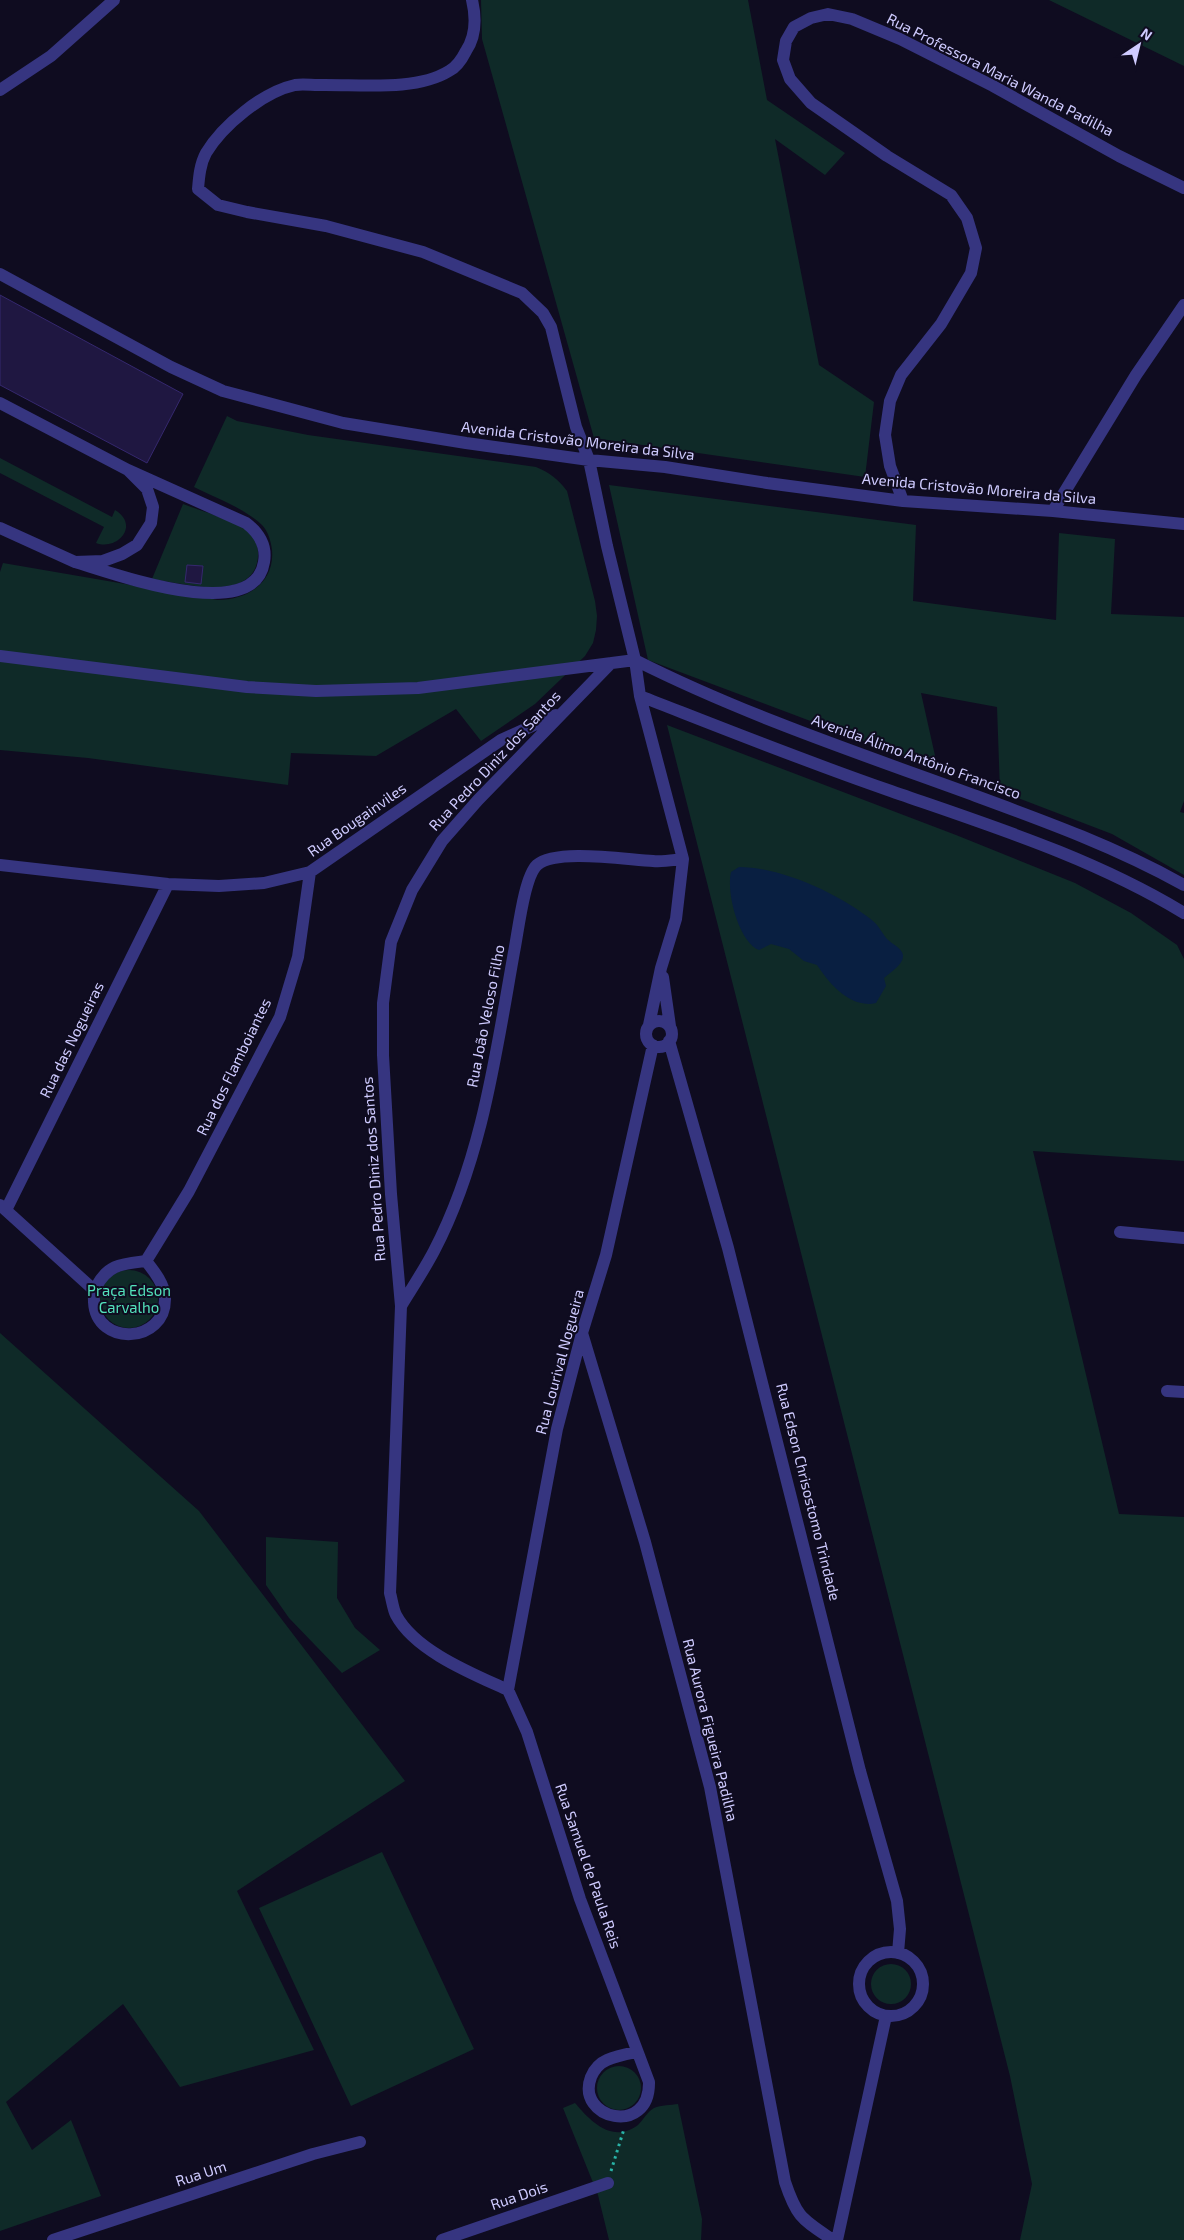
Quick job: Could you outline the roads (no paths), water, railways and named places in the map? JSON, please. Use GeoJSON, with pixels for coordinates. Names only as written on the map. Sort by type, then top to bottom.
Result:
{"type":"FeatureCollection","features":[{"type":"Feature","properties":{"kind":"street"},"geometry":{"type":"LineString","coordinates":[[0,90],[51,56],[114,0]]}},
{"type":"Feature","properties":{"kind":"street"},"geometry":{"type":"LineString","coordinates":[[472,0],[473,38],[460,62],[450,71],[412,84],[295,85],[270,96],[240,114],[218,136],[206,154],[199,172],[198,189],[218,205],[326,226],[423,252],[522,293],[543,313],[551,327],[576,427],[589,460],[607,546],[635,660],[640,696],[683,859],[676,920],[662,968],[646,1034],[648,1041],[653,1045],[660,1046],[670,1041],[672,1034],[662,968]]}},
{"type":"Feature","properties":{"kind":"street","name":"Rua Professora Maria Wanda Padilha"},"geometry":{"type":"LineString","coordinates":[[902,501],[890,466],[885,436],[890,401],[901,375],[941,324],[971,273],[976,248],[967,218],[951,195],[887,156],[812,103],[790,79],[783,60],[786,41],[794,26],[811,18],[828,14],[852,19],[900,39],[993,86],[1119,156],[1184,188]]}},
{"type":"Feature","properties":{"kind":"street","name":"Avenida Cristovão Moreira da Silva"},"geometry":{"type":"LineString","coordinates":[[0,274],[171,367],[223,391],[343,423],[466,443],[589,460],[665,467],[902,501],[1053,511],[1184,524]]}},
{"type":"Feature","properties":{"kind":"street"},"geometry":{"type":"LineString","coordinates":[[1053,511],[1136,376],[1184,305]]}},
{"type":"Feature","properties":{"kind":"street"},"geometry":{"type":"LineString","coordinates":[[0,403],[128,470],[246,523],[260,536],[265,550],[261,573],[246,588],[230,593],[215,594],[144,582],[75,562],[2,530]]}},
{"type":"Feature","properties":{"kind":"street"},"geometry":{"type":"LineString","coordinates":[[75,562],[102,561],[122,554],[137,545],[147,531],[153,516],[151,498],[147,489],[128,470]]}},
{"type":"Feature","properties":{"kind":"street"},"geometry":{"type":"LineString","coordinates":[[0,656],[246,687],[316,691],[418,688],[635,660]]}},
{"type":"Feature","properties":{"kind":"street","name":"Avenida Álimo Antônio Francisco"},"geometry":{"type":"LineString","coordinates":[[635,660],[686,686],[807,734],[1081,836],[1132,857],[1184,886]]}},
{"type":"Feature","properties":{"kind":"street","name":"Rua Pedro Diniz dos Santos"},"geometry":{"type":"LineString","coordinates":[[508,1690],[440,1656],[413,1636],[396,1615],[390,1593],[401,1306],[391,1194],[383,1055],[383,1003],[391,942],[412,890],[442,841],[562,712],[611,663]]}},
{"type":"Feature","properties":{"kind":"street"},"geometry":{"type":"LineString","coordinates":[[640,696],[772,748],[1023,838],[1116,876],[1184,913]]}},
{"type":"Feature","properties":{"kind":"street","name":"Rua Bougainviles"},"geometry":{"type":"LineString","coordinates":[[0,865],[168,884],[219,886],[255,884],[310,872],[500,740],[562,712]]}},
{"type":"Feature","properties":{"kind":"street","name":"Rua João Veloso Filho"},"geometry":{"type":"LineString","coordinates":[[401,1306],[434,1251],[468,1167],[487,1097],[520,920],[531,874],[538,865],[561,856],[616,857],[655,861],[683,859]]}},
{"type":"Feature","properties":{"kind":"street","name":"Rua dos Flamboiantes"},"geometry":{"type":"LineString","coordinates":[[146,1261],[189,1191],[280,1017],[298,957],[310,872]]}},
{"type":"Feature","properties":{"kind":"street","name":"Rua das Nogueiras"},"geometry":{"type":"LineString","coordinates":[[3,1208],[168,884]]}},
{"type":"Feature","properties":{"kind":"street"},"geometry":{"type":"LineString","coordinates":[[649,1025],[655,1021],[664,1021],[670,1026]]}},
{"type":"Feature","properties":{"kind":"street","name":"Rua Edson Chrisostomo Trindade"},"geometry":{"type":"LineString","coordinates":[[670,1041],[728,1248],[860,1770],[897,1901],[900,1929],[898,1953]]}},
{"type":"Feature","properties":{"kind":"street","name":"Rua Lourival Nogueira"},"geometry":{"type":"LineString","coordinates":[[508,1690],[558,1429],[582,1333],[606,1255],[653,1045]]}},
{"type":"Feature","properties":{"kind":"street"},"geometry":{"type":"LineString","coordinates":[[3,1208],[94,1290]]}},
{"type":"Feature","properties":{"kind":"street"},"geometry":{"type":"LineString","coordinates":[[1120,1232],[1184,1238]]}},
{"type":"Feature","properties":{"kind":"street"},"geometry":{"type":"LineString","coordinates":[[146,1261],[158,1278],[165,1298],[161,1318],[146,1332],[126,1335],[107,1328],[95,1311],[94,1290],[104,1273],[122,1264],[146,1261]]}},
{"type":"Feature","properties":{"kind":"street","name":"Rua Aurora Figueira Padilha"},"geometry":{"type":"LineString","coordinates":[[582,1333],[644,1542],[710,1787],[785,2182],[793,2206],[804,2220],[833,2240]]}},
{"type":"Feature","properties":{"kind":"street"},"geometry":{"type":"LineString","coordinates":[[1166,1391],[1184,1392]]}},
{"type":"Feature","properties":{"kind":"street","name":"Rua Samuel de Paula Reis"},"geometry":{"type":"LineString","coordinates":[[508,1690],[527,1732],[580,1899],[649,2082],[649,2090],[643,2106],[627,2116],[611,2116],[597,2107],[592,2099],[590,2081],[593,2073],[605,2061],[637,2052]]}},
{"type":"Feature","properties":{"kind":"street"},"geometry":{"type":"LineString","coordinates":[[881,1953],[898,1953],[911,1959],[920,1970],[924,1983],[921,1997],[912,2009],[900,2015],[886,2016],[870,2009],[860,1995],[859,1978],[867,1963],[881,1953]]}},
{"type":"Feature","properties":{"kind":"street"},"geometry":{"type":"LineString","coordinates":[[837,2240],[886,2016]]}},
{"type":"Feature","properties":{"kind":"street","name":"Rua Um"},"geometry":{"type":"LineString","coordinates":[[53,2240],[313,2154],[360,2142]]}},
{"type":"Feature","properties":{"kind":"street","name":"Rua Dois"},"geometry":{"type":"LineString","coordinates":[[442,2240],[608,2183]]}},
{"type":"Feature","properties":{"kind":"water"},"geometry":{"type":"Polygon","coordinates":[[[739,867],[773,872],[809,884],[844,901],[875,923],[887,939],[899,948],[903,955],[899,965],[884,978],[886,986],[876,1003],[866,1004],[849,998],[834,987],[817,965],[804,961],[789,949],[771,944],[759,950],[752,945],[740,927],[730,892],[731,872],[739,867]]]}},
{"type":"Feature","properties":{"kind":"park label","name":"Praça Edson Carvalho"},"geometry":{"type":"Point","coordinates":[129,1300]}}]}
